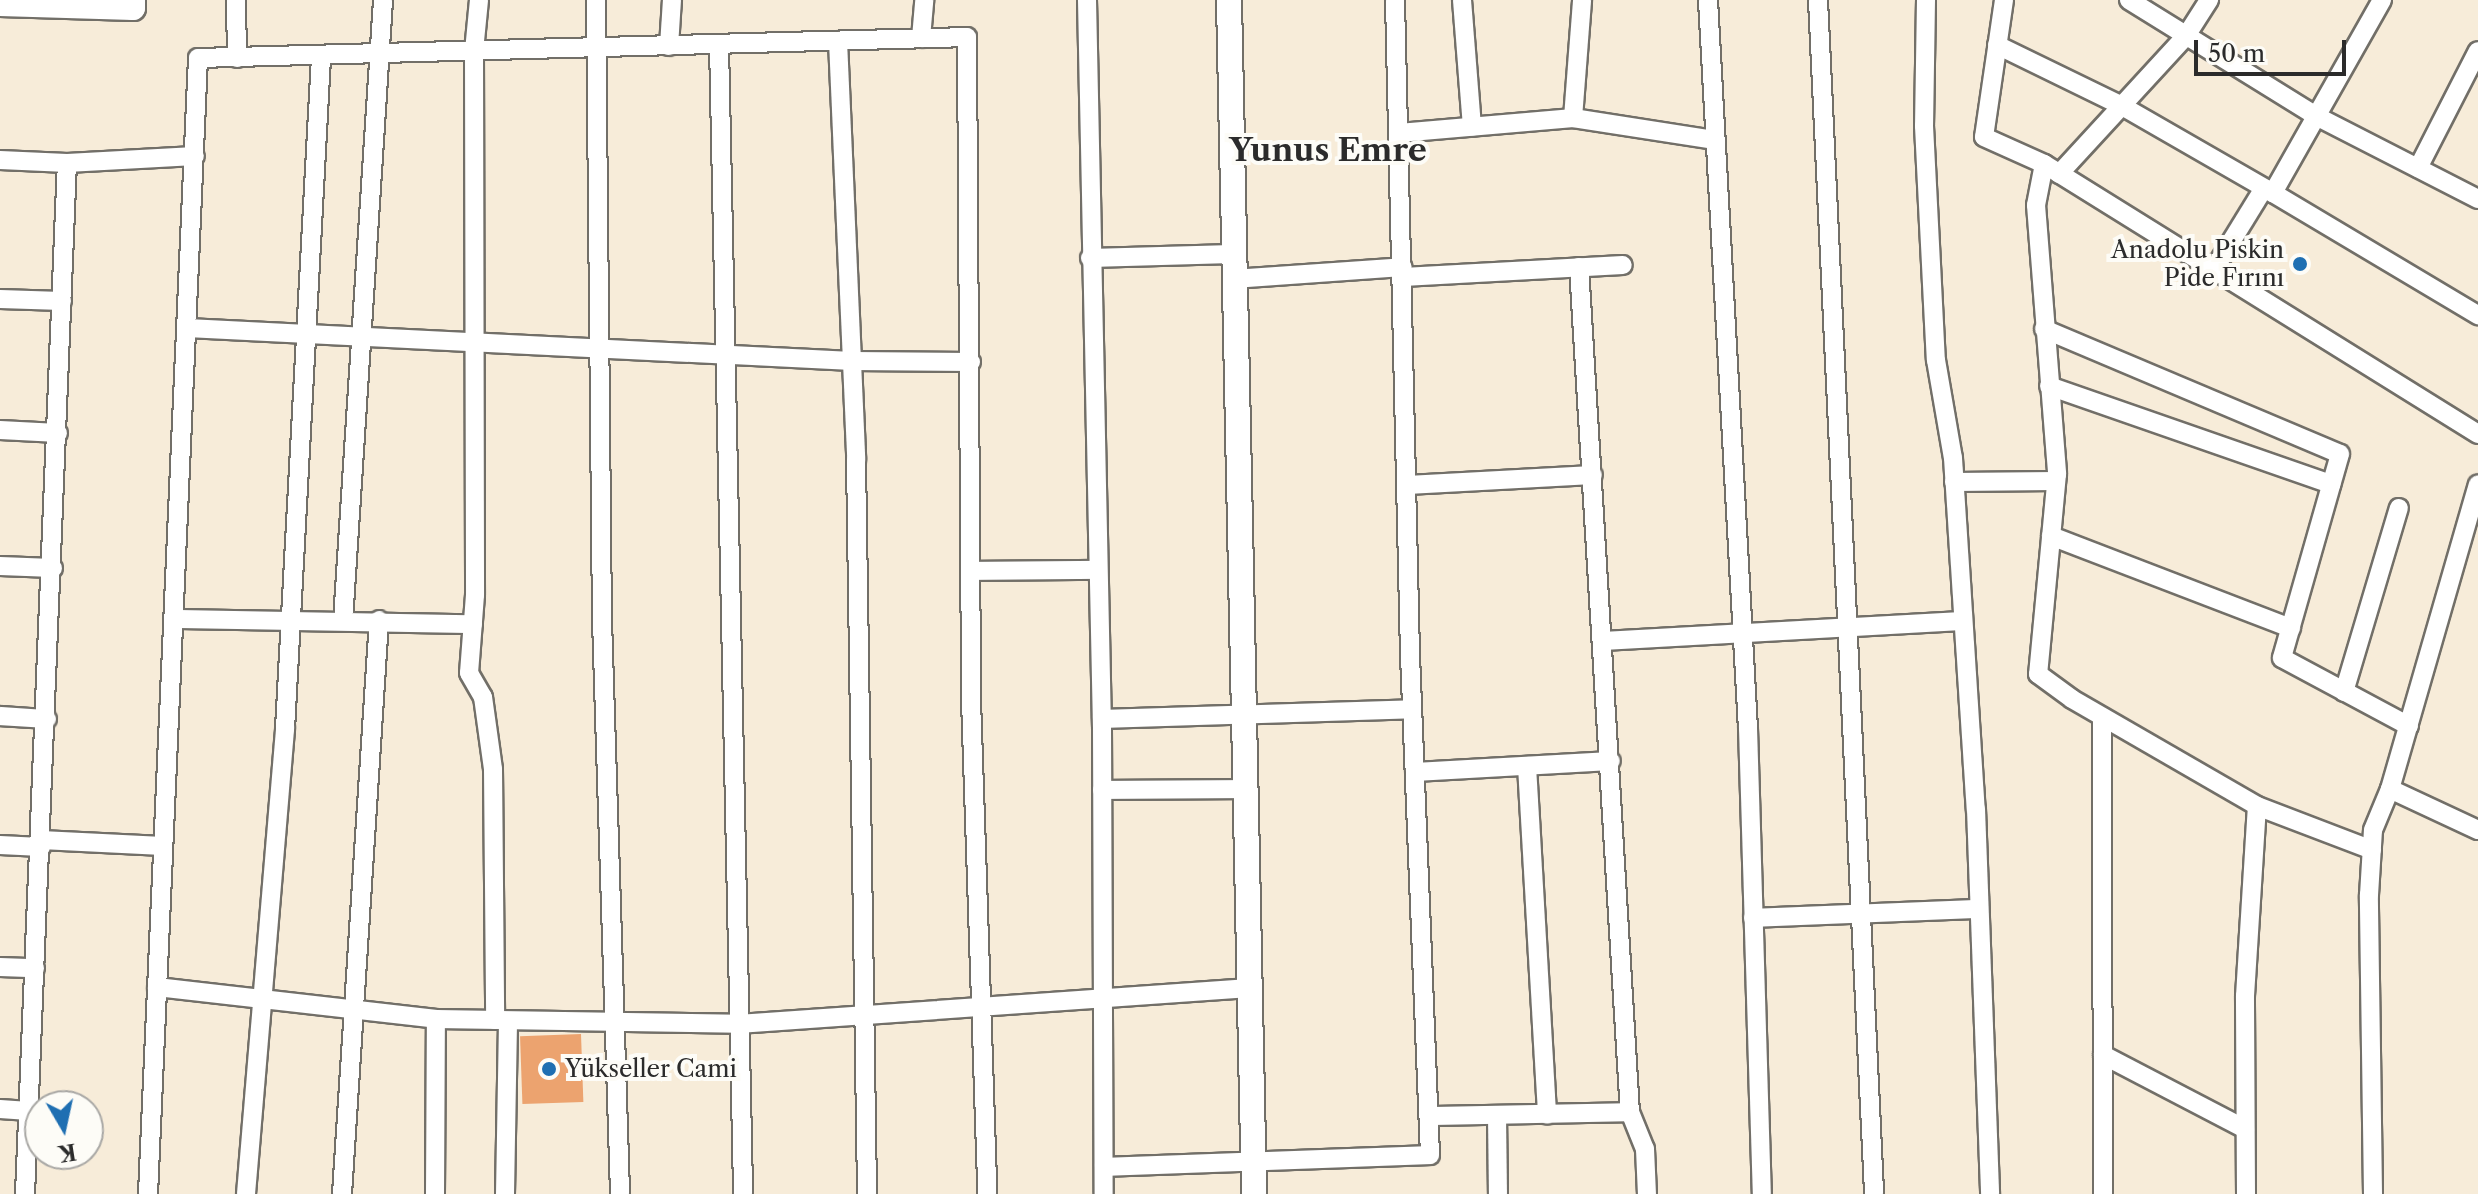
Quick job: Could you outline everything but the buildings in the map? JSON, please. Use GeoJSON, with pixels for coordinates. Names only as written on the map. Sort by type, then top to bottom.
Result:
{"type":"FeatureCollection","features":[{"type":"Feature","properties":{"kind":"main road"},"geometry":{"type":"LineString","coordinates":[[0,4],[133,8],[133,0]]}},
{"type":"Feature","properties":{"kind":"main road"},"geometry":{"type":"LineString","coordinates":[[1229,0],[1254,1194]]}},
{"type":"Feature","properties":{"kind":"street"},"geometry":{"type":"LineString","coordinates":[[236,0],[237,58]]}},
{"type":"Feature","properties":{"kind":"street"},"geometry":{"type":"LineString","coordinates":[[343,621],[365,337],[383,0]]}},
{"type":"Feature","properties":{"kind":"street"},"geometry":{"type":"LineString","coordinates":[[479,0],[474,51],[478,340],[473,624],[469,673],[483,697],[493,769],[505,1194]]}},
{"type":"Feature","properties":{"kind":"street"},"geometry":{"type":"LineString","coordinates":[[596,0],[594,48],[599,349],[620,1194]]}},
{"type":"Feature","properties":{"kind":"street"},"geometry":{"type":"LineString","coordinates":[[669,46],[672,0]]}},
{"type":"Feature","properties":{"kind":"street"},"geometry":{"type":"LineString","coordinates":[[921,38],[924,0]]}},
{"type":"Feature","properties":{"kind":"street"},"geometry":{"type":"LineString","coordinates":[[1087,0],[1102,719],[1104,1194]]}},
{"type":"Feature","properties":{"kind":"street"},"geometry":{"type":"LineString","coordinates":[[1104,1167],[1430,1155],[1412,709],[1395,0]]}},
{"type":"Feature","properties":{"kind":"street"},"geometry":{"type":"LineString","coordinates":[[1462,0],[1472,127]]}},
{"type":"Feature","properties":{"kind":"street"},"geometry":{"type":"LineString","coordinates":[[1573,118],[1582,0]]}},
{"type":"Feature","properties":{"kind":"street"},"geometry":{"type":"LineString","coordinates":[[1708,0],[1742,633],[1762,1194]]}},
{"type":"Feature","properties":{"kind":"street"},"geometry":{"type":"LineString","coordinates":[[1818,0],[1864,913],[1874,1194]]}},
{"type":"Feature","properties":{"kind":"street"},"geometry":{"type":"LineString","coordinates":[[1926,0],[1924,126],[1936,360],[1954,482],[1979,909],[1990,1194]]}},
{"type":"Feature","properties":{"kind":"street"},"geometry":{"type":"LineString","coordinates":[[2004,0],[1984,137],[2051,169],[2478,434]]}},
{"type":"Feature","properties":{"kind":"street"},"geometry":{"type":"LineString","coordinates":[[2129,0],[2316,116],[2478,199]]}},
{"type":"Feature","properties":{"kind":"street"},"geometry":{"type":"LineString","coordinates":[[2209,0],[2186,36],[2122,106],[2051,169],[2036,205],[2056,481],[2038,674],[2102,717],[2257,806],[2372,850]]}},
{"type":"Feature","properties":{"kind":"street"},"geometry":{"type":"LineString","coordinates":[[2213,271],[2316,116],[2382,0]]}},
{"type":"Feature","properties":{"kind":"street"},"geometry":{"type":"LineString","coordinates":[[148,1194],[198,58],[967,37],[971,571],[987,1194]]}},
{"type":"Feature","properties":{"kind":"street"},"geometry":{"type":"LineString","coordinates":[[838,41],[852,361],[867,1194]]}},
{"type":"Feature","properties":{"kind":"street"},"geometry":{"type":"LineString","coordinates":[[719,44],[728,355],[743,1194]]}},
{"type":"Feature","properties":{"kind":"street"},"geometry":{"type":"LineString","coordinates":[[1997,45],[2122,106],[2478,315]]}},
{"type":"Feature","properties":{"kind":"street"},"geometry":{"type":"LineString","coordinates":[[2418,168],[2472,78],[2478,51]]}},
{"type":"Feature","properties":{"kind":"street"},"geometry":{"type":"LineString","coordinates":[[246,1194],[291,622],[321,57]]}},
{"type":"Feature","properties":{"kind":"street"},"geometry":{"type":"LineString","coordinates":[[1399,133],[1573,118],[1715,140]]}},
{"type":"Feature","properties":{"kind":"street"},"geometry":{"type":"LineString","coordinates":[[0,160],[67,163],[195,156]]}},
{"type":"Feature","properties":{"kind":"street"},"geometry":{"type":"LineString","coordinates":[[30,1090],[67,163]]}},
{"type":"Feature","properties":{"kind":"street"},"geometry":{"type":"LineString","coordinates":[[1090,258],[1232,254]]}},
{"type":"Feature","properties":{"kind":"street"},"geometry":{"type":"LineString","coordinates":[[1233,279],[1623,265]]}},
{"type":"Feature","properties":{"kind":"street"},"geometry":{"type":"LineString","coordinates":[[1579,267],[1630,1112],[1645,1149],[1647,1194]]}},
{"type":"Feature","properties":{"kind":"street"},"geometry":{"type":"LineString","coordinates":[[0,299],[62,301]]}},
{"type":"Feature","properties":{"kind":"street"},"geometry":{"type":"LineString","coordinates":[[187,328],[478,340],[852,361],[971,362]]}},
{"type":"Feature","properties":{"kind":"street"},"geometry":{"type":"LineString","coordinates":[[2044,329],[2340,454],[2282,658],[2409,726]]}},
{"type":"Feature","properties":{"kind":"street"},"geometry":{"type":"LineString","coordinates":[[2049,386],[2331,484]]}},
{"type":"Feature","properties":{"kind":"street"},"geometry":{"type":"LineString","coordinates":[[0,430],[58,433]]}},
{"type":"Feature","properties":{"kind":"street"},"geometry":{"type":"LineString","coordinates":[[1407,485],[1593,475]]}},
{"type":"Feature","properties":{"kind":"street"},"geometry":{"type":"LineString","coordinates":[[1954,482],[2056,481]]}},
{"type":"Feature","properties":{"kind":"street"},"geometry":{"type":"LineString","coordinates":[[2373,1194],[2373,830],[2390,789],[2478,484]]}},
{"type":"Feature","properties":{"kind":"street"},"geometry":{"type":"LineString","coordinates":[[2344,692],[2399,508]]}},
{"type":"Feature","properties":{"kind":"street"},"geometry":{"type":"LineString","coordinates":[[2051,536],[2291,628]]}},
{"type":"Feature","properties":{"kind":"street"},"geometry":{"type":"LineString","coordinates":[[0,566],[53,568]]}},
{"type":"Feature","properties":{"kind":"street"},"geometry":{"type":"LineString","coordinates":[[971,571],[1098,570]]}},
{"type":"Feature","properties":{"kind":"street"},"geometry":{"type":"LineString","coordinates":[[174,619],[291,622],[379,620],[473,624]]}},
{"type":"Feature","properties":{"kind":"street"},"geometry":{"type":"LineString","coordinates":[[342,1194],[379,620]]}},
{"type":"Feature","properties":{"kind":"street"},"geometry":{"type":"LineString","coordinates":[[1603,641],[1961,621]]}},
{"type":"Feature","properties":{"kind":"street"},"geometry":{"type":"LineString","coordinates":[[1102,719],[1412,709]]}},
{"type":"Feature","properties":{"kind":"street"},"geometry":{"type":"LineString","coordinates":[[0,716],[47,719]]}},
{"type":"Feature","properties":{"kind":"street"},"geometry":{"type":"LineString","coordinates":[[2102,717],[2103,1194]]}},
{"type":"Feature","properties":{"kind":"street"},"geometry":{"type":"LineString","coordinates":[[1415,772],[1611,761]]}},
{"type":"Feature","properties":{"kind":"street"},"geometry":{"type":"LineString","coordinates":[[1527,766],[1547,1114]]}},
{"type":"Feature","properties":{"kind":"street"},"geometry":{"type":"LineString","coordinates":[[1102,790],[1245,789]]}},
{"type":"Feature","properties":{"kind":"street"},"geometry":{"type":"LineString","coordinates":[[2390,789],[2478,830]]}},
{"type":"Feature","properties":{"kind":"street"},"geometry":{"type":"LineString","coordinates":[[2246,1194],[2245,996],[2257,806]]}},
{"type":"Feature","properties":{"kind":"street"},"geometry":{"type":"LineString","coordinates":[[0,845],[163,846]]}},
{"type":"Feature","properties":{"kind":"street"},"geometry":{"type":"LineString","coordinates":[[1753,918],[1979,909]]}},
{"type":"Feature","properties":{"kind":"street"},"geometry":{"type":"LineString","coordinates":[[0,967],[35,968]]}},
{"type":"Feature","properties":{"kind":"street"},"geometry":{"type":"LineString","coordinates":[[157,987],[436,1019],[738,1024],[981,1009],[1103,995],[1250,988]]}},
{"type":"Feature","properties":{"kind":"street"},"geometry":{"type":"LineString","coordinates":[[435,1194],[436,1019]]}},
{"type":"Feature","properties":{"kind":"street"},"geometry":{"type":"LineString","coordinates":[[2103,1055],[2245,1129]]}},
{"type":"Feature","properties":{"kind":"street"},"geometry":{"type":"LineString","coordinates":[[0,1109],[24,1111]]}},
{"type":"Feature","properties":{"kind":"street"},"geometry":{"type":"LineString","coordinates":[[1429,1116],[1630,1112]]}},
{"type":"Feature","properties":{"kind":"street"},"geometry":{"type":"LineString","coordinates":[[1497,1115],[1498,1194]]}},
{"type":"Feature","properties":{"kind":"street"},"geometry":{"type":"LineString","coordinates":[[25,1194],[26,1170]]}},
{"type":"Feature","properties":{"kind":"place","name":"Anadolu Piskin Pide Fırını"},"geometry":{"type":"Point","coordinates":[2300,264]}},
{"type":"Feature","properties":{"kind":"place","name":"Yükseller Cami"},"geometry":{"type":"Point","coordinates":[549,1069]}},
{"type":"Feature","properties":{"kind":"district","name":"Yunus Emre"},"geometry":{"type":"Point","coordinates":[1328,150]}}]}
